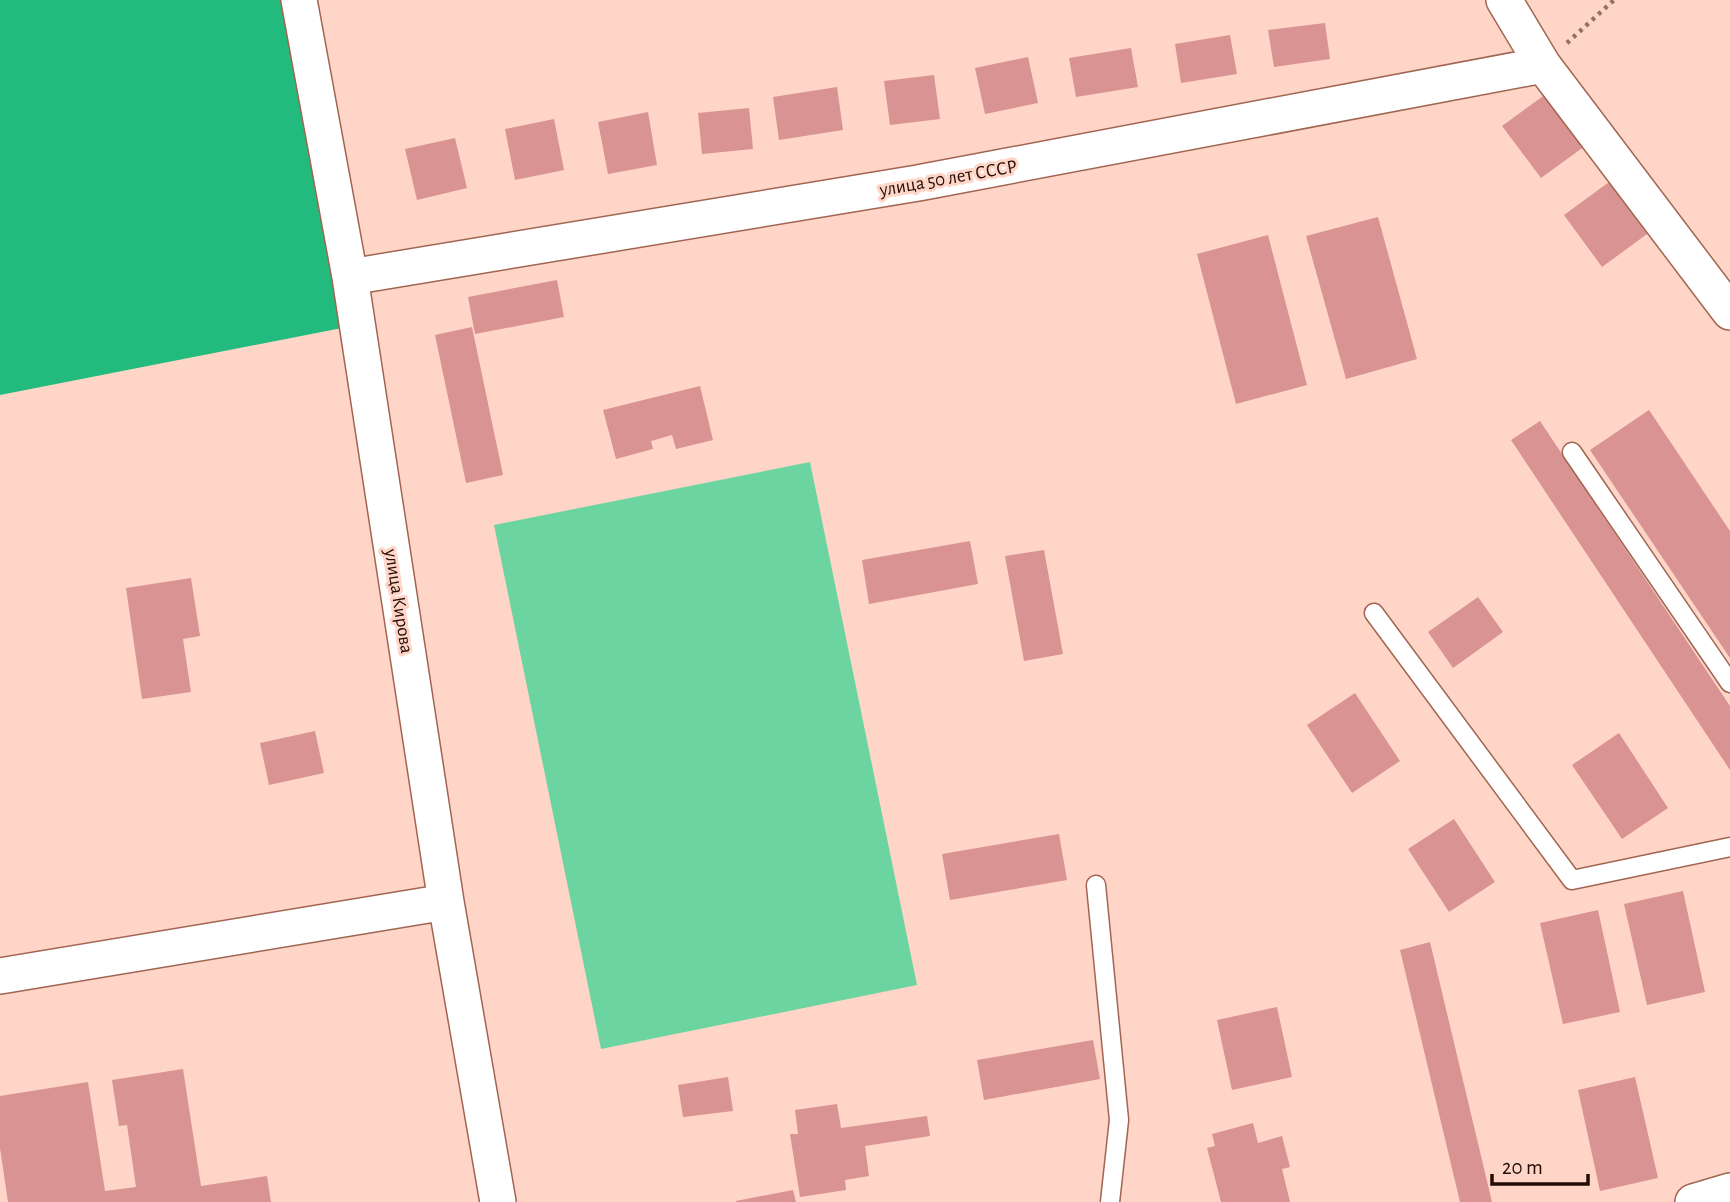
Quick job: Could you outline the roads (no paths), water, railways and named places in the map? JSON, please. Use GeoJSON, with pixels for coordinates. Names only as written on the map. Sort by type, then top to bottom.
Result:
{"type":"FeatureCollection","features":[{"type":"Feature","properties":{"kind":"street","name":"улица Кирова"},"geometry":{"type":"LineString","coordinates":[[299,0],[350,277],[446,902],[498,1202]]}},
{"type":"Feature","properties":{"kind":"street"},"geometry":{"type":"LineString","coordinates":[[1504,0],[1543,65],[1730,312]]}},
{"type":"Feature","properties":{"kind":"street","name":"улица 50 лет СССР"},"geometry":{"type":"LineString","coordinates":[[350,277],[918,183],[1543,65]]}},
{"type":"Feature","properties":{"kind":"street"},"geometry":{"type":"LineString","coordinates":[[0,976],[446,902]]}},
{"type":"Feature","properties":{"kind":"street"},"geometry":{"type":"LineString","coordinates":[[1693,1202],[1730,1191]]}},
{"type":"Feature","properties":{"kind":"lane"},"geometry":{"type":"LineString","coordinates":[[1572,452],[1730,683]]}},
{"type":"Feature","properties":{"kind":"lane"},"geometry":{"type":"LineString","coordinates":[[1374,613],[1572,880],[1730,847]]}},
{"type":"Feature","properties":{"kind":"lane"},"geometry":{"type":"LineString","coordinates":[[1097,885],[1119,1119],[1110,1202]]}}]}
